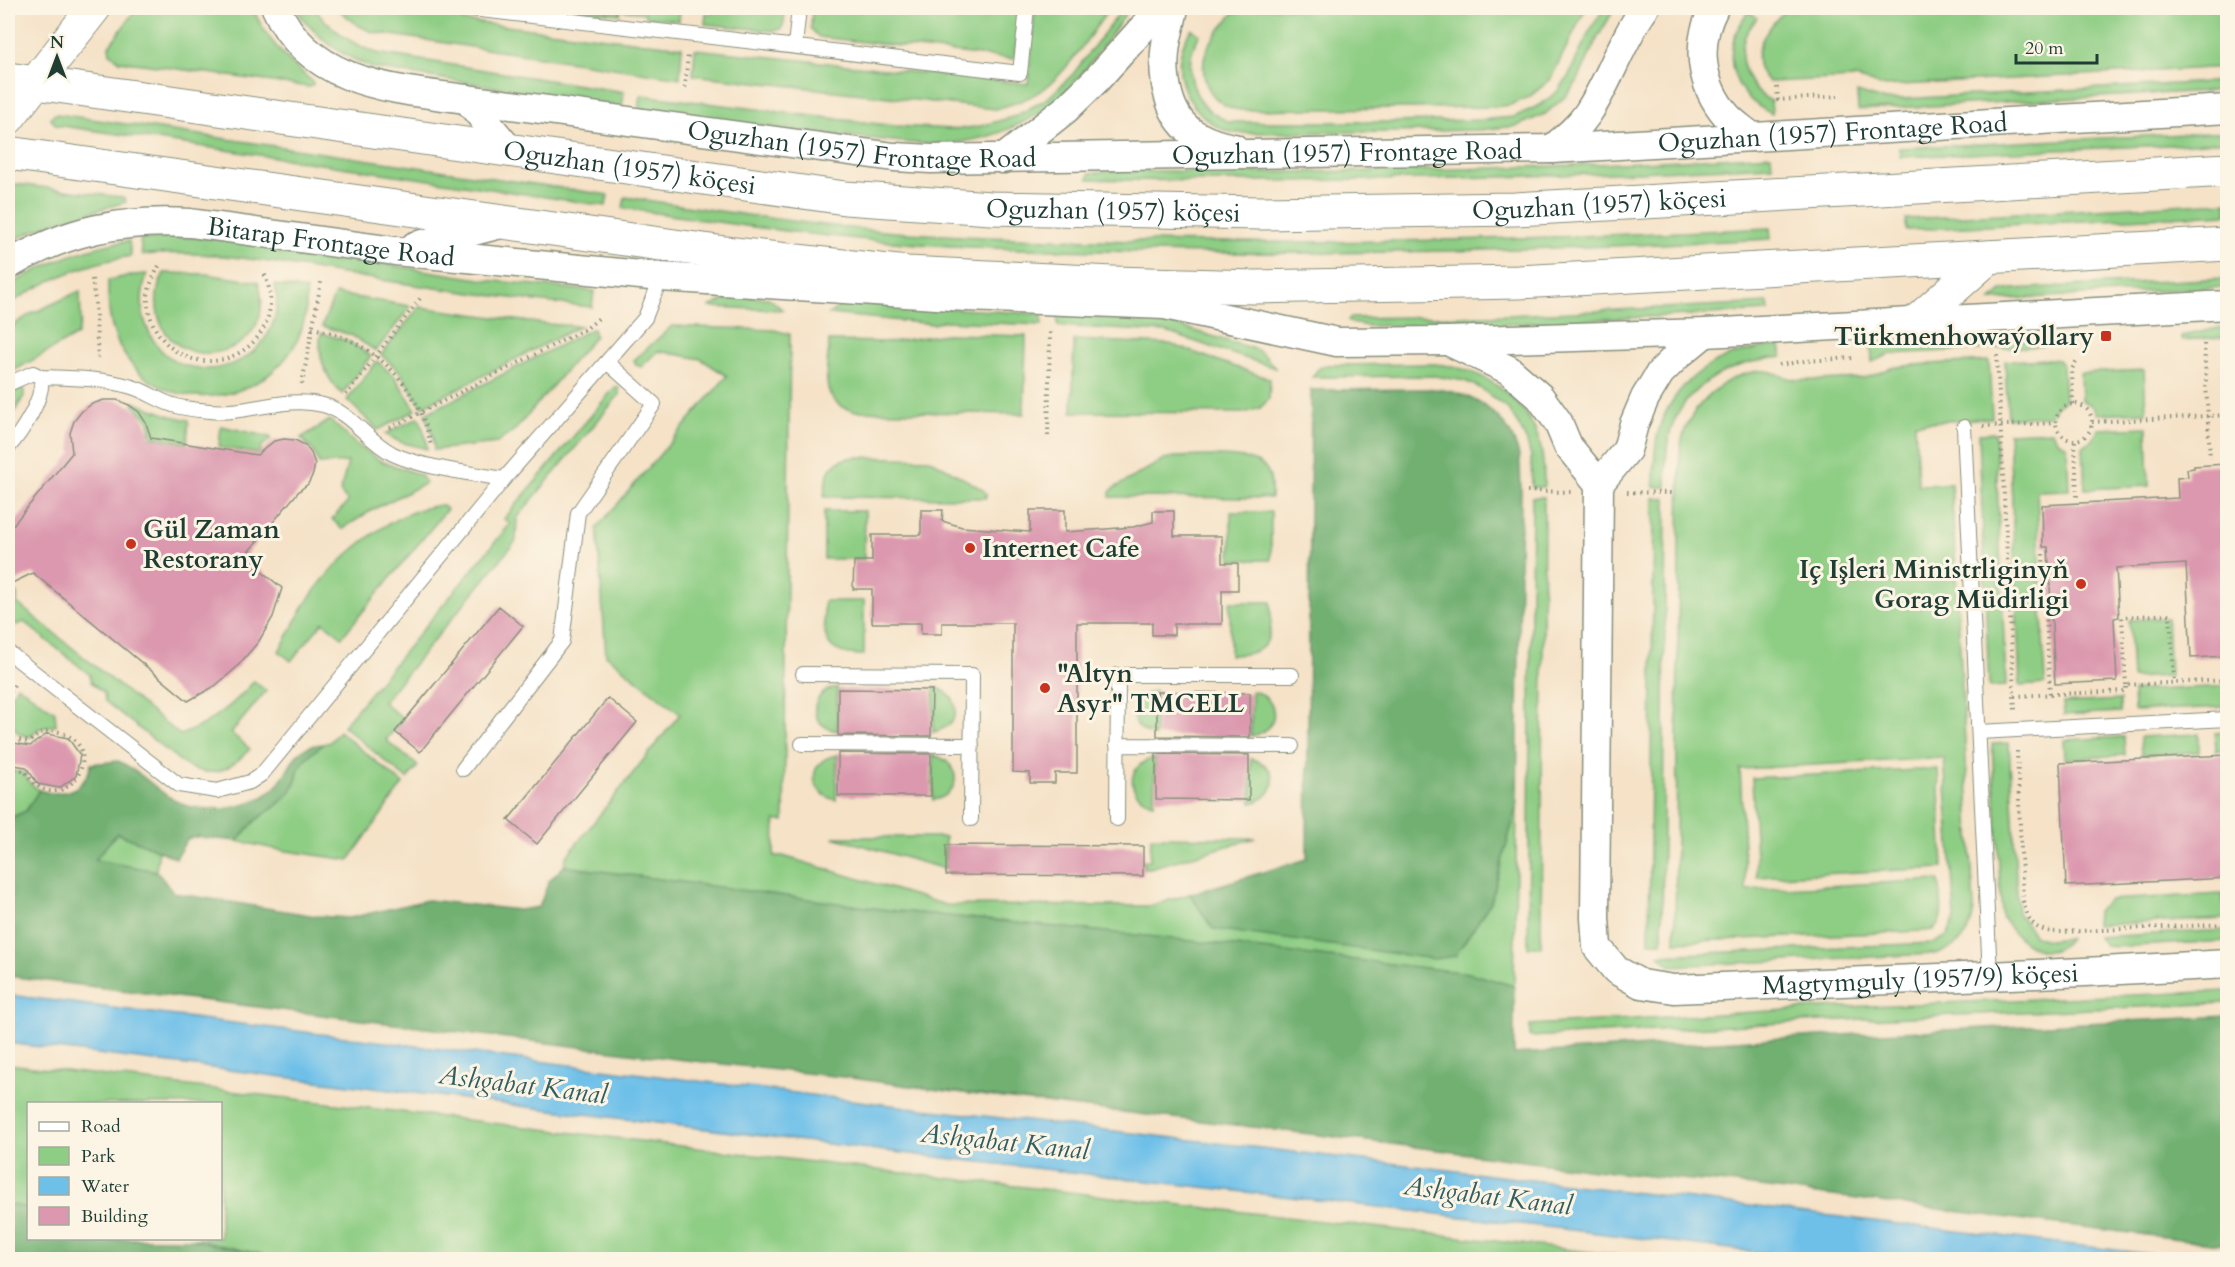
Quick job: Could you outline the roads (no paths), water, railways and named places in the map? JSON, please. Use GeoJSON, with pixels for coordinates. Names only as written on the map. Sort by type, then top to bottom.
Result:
{"type":"FeatureCollection","features":[{"type":"Feature","properties":{"kind":"main road"},"geometry":{"type":"LineString","coordinates":[[8,118],[21,81],[94,8]]}},
{"type":"Feature","properties":{"kind":"main road","name":"Oguzhan (1957) köçesi"},"geometry":{"type":"LineString","coordinates":[[21,81],[845,198],[1002,208],[1261,213],[1515,209],[2228,170]]}},
{"type":"Feature","properties":{"kind":"main road"},"geometry":{"type":"LineString","coordinates":[[8,153],[725,253],[907,273],[1113,283],[1255,287],[1483,284],[2228,244]]}},
{"type":"Feature","properties":{"kind":"main road"},"geometry":{"type":"LineString","coordinates":[[1915,323],[1989,257]]}},
{"type":"Feature","properties":{"kind":"street"},"geometry":{"type":"LineString","coordinates":[[276,8],[296,41],[317,60],[339,72],[380,85],[467,99],[510,152]]}},
{"type":"Feature","properties":{"kind":"street"},"geometry":{"type":"LineString","coordinates":[[1003,159],[1066,110],[1161,8]]}},
{"type":"Feature","properties":{"kind":"street"},"geometry":{"type":"LineString","coordinates":[[1174,8],[1166,44],[1165,77],[1172,105],[1184,124],[1197,136],[1222,146],[1262,155]]}},
{"type":"Feature","properties":{"kind":"street"},"geometry":{"type":"LineString","coordinates":[[1552,149],[1574,131],[1588,113],[1619,50],[1645,8]]}},
{"type":"Feature","properties":{"kind":"street"},"geometry":{"type":"LineString","coordinates":[[1714,8],[1705,26],[1702,51],[1706,80],[1713,96],[1728,117],[1752,137]]}},
{"type":"Feature","properties":{"kind":"street","name":"Oguzhan (1957) Frontage Road"},"geometry":{"type":"LineString","coordinates":[[467,99],[894,157],[931,159],[1552,149],[2228,110]]}},
{"type":"Feature","properties":{"kind":"street","name":"Bitarap Frontage Road"},"geometry":{"type":"LineString","coordinates":[[8,265],[45,245],[92,229],[161,221],[395,251],[661,277]]}},
{"type":"Feature","properties":{"kind":"street"},"geometry":{"type":"LineString","coordinates":[[395,251],[506,223]]}},
{"type":"Feature","properties":{"kind":"street"},"geometry":{"type":"LineString","coordinates":[[661,277],[967,297],[1165,304]]}},
{"type":"Feature","properties":{"kind":"street"},"geometry":{"type":"LineString","coordinates":[[1113,283],[1165,304],[1337,342],[1705,333],[2228,305]]}},
{"type":"Feature","properties":{"kind":"street"},"geometry":{"type":"LineString","coordinates":[[1447,341],[1509,370],[1540,397],[1558,422],[1568,446],[1599,484],[1627,450],[1634,424],[1645,398],[1660,374],[1677,356],[1705,333]]}},
{"type":"Feature","properties":{"kind":"street","name":"Magtymguly (1957/9) köçesi"},"geometry":{"type":"LineString","coordinates":[[1599,484],[1595,918],[1597,947],[1616,970],[1641,984],[1674,989],[2228,964]]}},
{"type":"Feature","properties":{"kind":"lane"},"geometry":{"type":"LineString","coordinates":[[463,8],[1020,73],[1027,8]]}},
{"type":"Feature","properties":{"kind":"lane"},"geometry":{"type":"LineString","coordinates":[[795,46],[799,8]]}},
{"type":"Feature","properties":{"kind":"lane"},"geometry":{"type":"LineString","coordinates":[[8,652],[179,785],[217,791],[250,782],[262,774],[504,479],[645,318],[661,277]]}},
{"type":"Feature","properties":{"kind":"lane"},"geometry":{"type":"LineString","coordinates":[[463,769],[562,641],[578,513],[654,404],[607,362]]}},
{"type":"Feature","properties":{"kind":"lane"},"geometry":{"type":"LineString","coordinates":[[8,384],[33,374],[41,377],[98,378],[134,387],[174,405],[212,412],[299,402],[324,405],[348,419],[394,454],[429,464],[504,479]]}},
{"type":"Feature","properties":{"kind":"lane"},"geometry":{"type":"LineString","coordinates":[[8,448],[33,409],[40,393],[41,377]]}},
{"type":"Feature","properties":{"kind":"lane"},"geometry":{"type":"LineString","coordinates":[[1964,427],[1990,976]]}},
{"type":"Feature","properties":{"kind":"lane"},"geometry":{"type":"LineString","coordinates":[[803,674],[972,675],[971,819]]}},
{"type":"Feature","properties":{"kind":"lane"},"geometry":{"type":"LineString","coordinates":[[1117,819],[1118,675],[1292,675]]}},
{"type":"Feature","properties":{"kind":"lane"},"geometry":{"type":"LineString","coordinates":[[1979,732],[2228,719]]}},
{"type":"Feature","properties":{"kind":"lane"},"geometry":{"type":"LineString","coordinates":[[802,744],[972,745]]}},
{"type":"Feature","properties":{"kind":"lane"},"geometry":{"type":"LineString","coordinates":[[1117,745],[1292,746]]}},
{"type":"Feature","properties":{"kind":"water","name":"Ashgabat Kanal"},"geometry":{"type":"Polygon","coordinates":[[[8,995],[915,1108],[2191,1259],[1813,1259],[910,1154],[8,1043],[8,995]]]}},
{"type":"Feature","properties":{"kind":"place","name":"Türkmenhowaýollary"},"geometry":{"type":"Point","coordinates":[2106,336]}},
{"type":"Feature","properties":{"kind":"place","name":"Gül Zaman Restorany"},"geometry":{"type":"Point","coordinates":[131,544]}},
{"type":"Feature","properties":{"kind":"place","name":"Internet Cafe"},"geometry":{"type":"Point","coordinates":[970,548]}},
{"type":"Feature","properties":{"kind":"place","name":"Iç Işleri Ministrliginyň Gorag Müdirligi"},"geometry":{"type":"Point","coordinates":[2081,584]}},
{"type":"Feature","properties":{"kind":"place","name":"\"Altyn Asyr\" TMCELL"},"geometry":{"type":"Point","coordinates":[1045,688]}}]}
